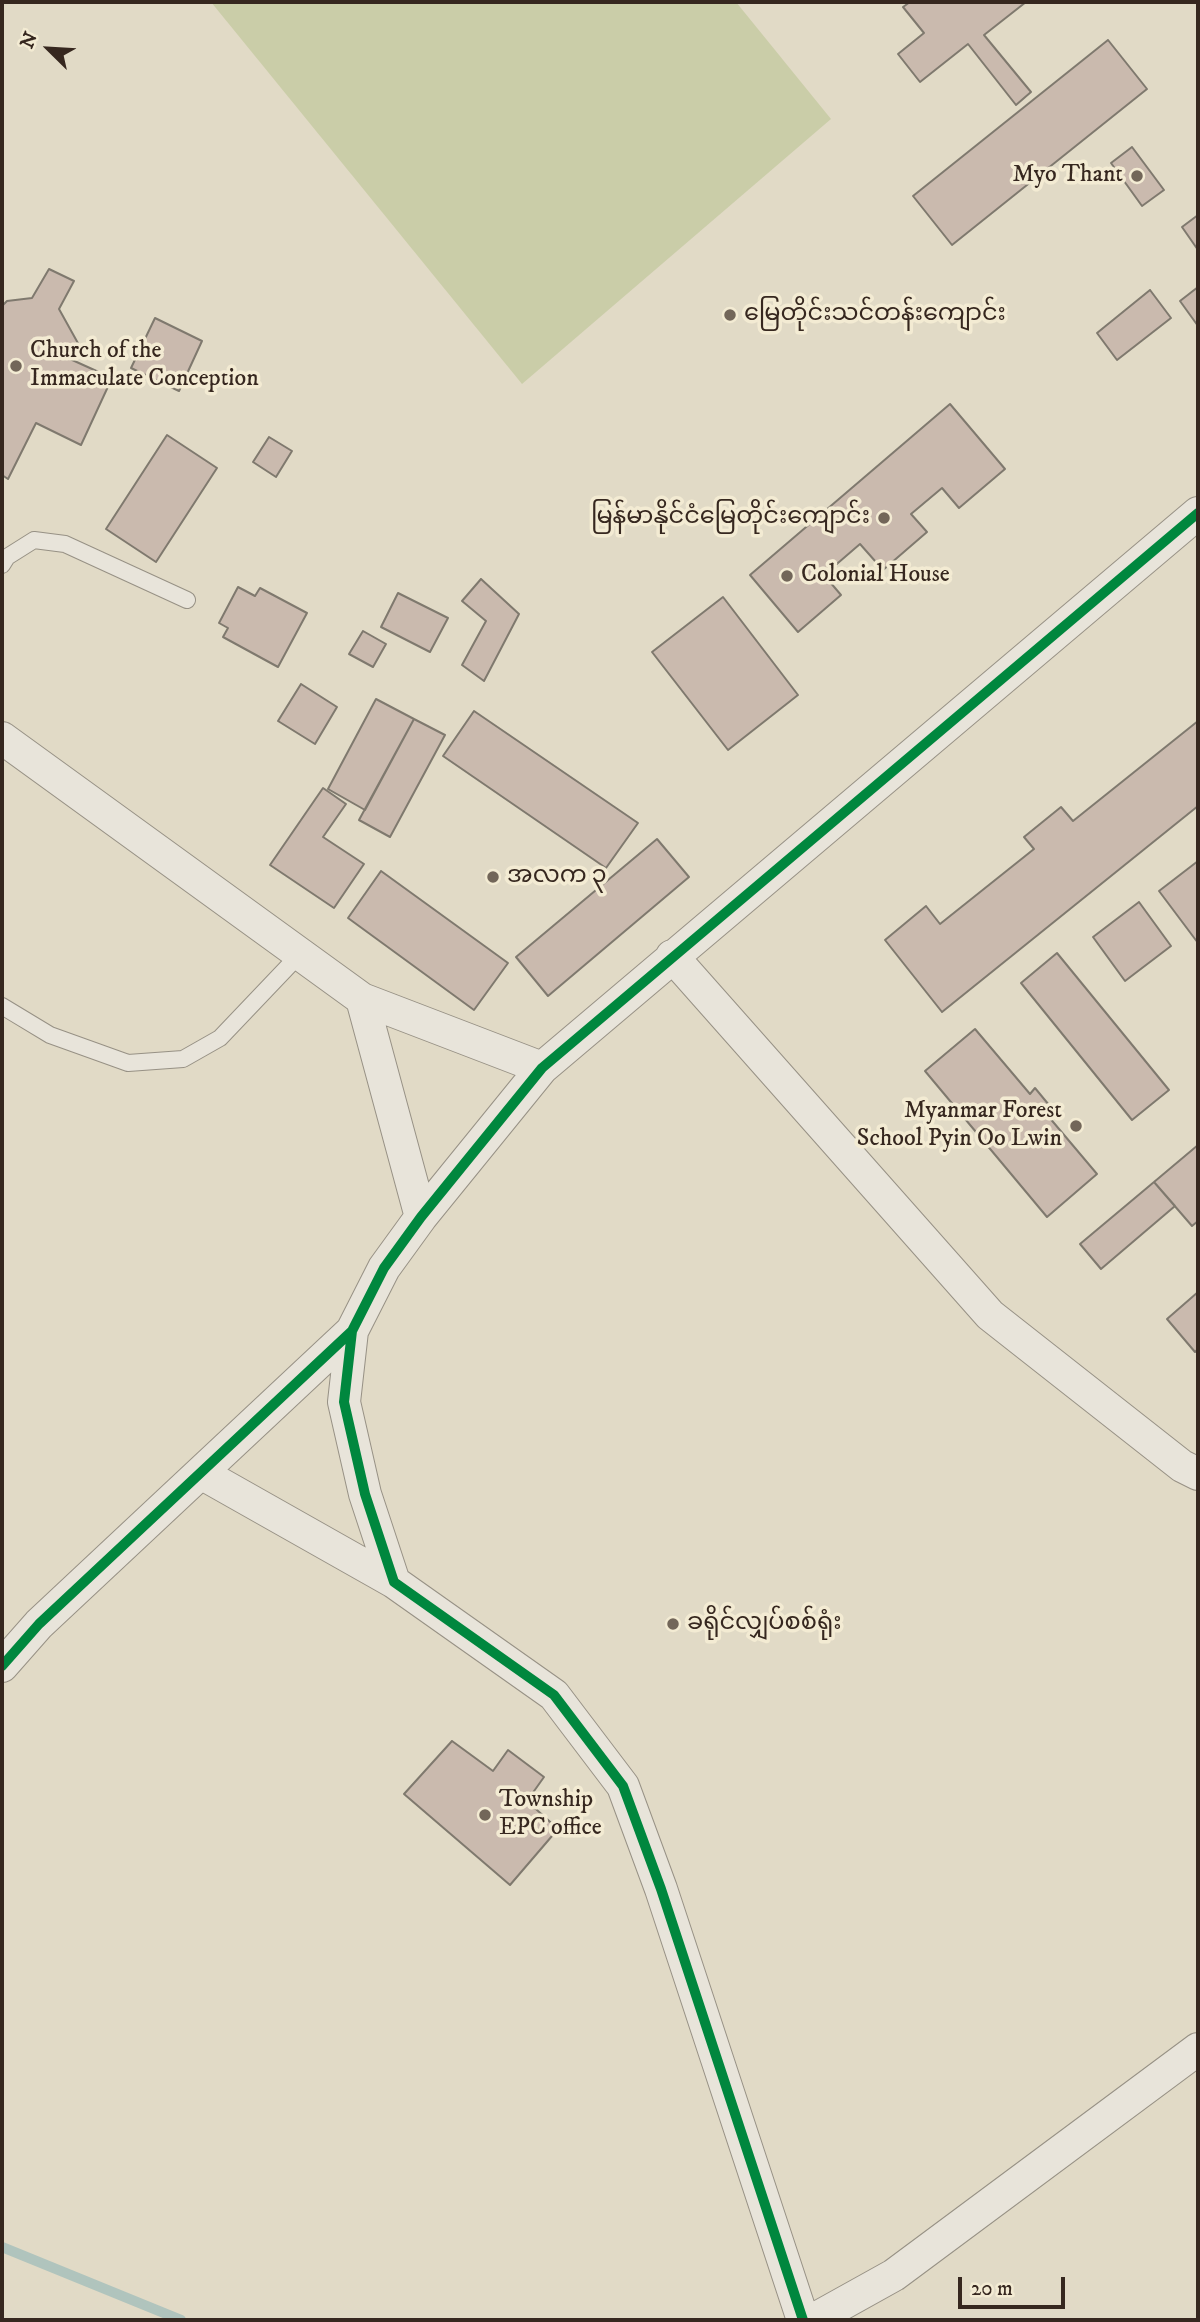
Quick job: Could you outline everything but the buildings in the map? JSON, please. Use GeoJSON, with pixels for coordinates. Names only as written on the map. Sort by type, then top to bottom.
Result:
{"type":"FeatureCollection","features":[{"type":"Feature","properties":{"kind":"street"},"geometry":{"type":"LineString","coordinates":[[2,1666],[38,1624],[352,1331],[384,1268],[421,1217],[542,1068],[1192,525]]}},
{"type":"Feature","properties":{"kind":"street"},"geometry":{"type":"LineString","coordinates":[[2,738],[362,999],[542,1068]]}},
{"type":"Feature","properties":{"kind":"street"},"geometry":{"type":"LineString","coordinates":[[673,957],[990,1315],[1182,1466],[1198,1474]]}},
{"type":"Feature","properties":{"kind":"street"},"geometry":{"type":"LineString","coordinates":[[362,999],[421,1217]]}},
{"type":"Feature","properties":{"kind":"street"},"geometry":{"type":"LineString","coordinates":[[352,1331],[344,1402],[365,1494],[394,1582]]}},
{"type":"Feature","properties":{"kind":"street"},"geometry":{"type":"LineString","coordinates":[[201,1473],[394,1582],[554,1695],[623,1786],[661,1889],[803,2320]]}},
{"type":"Feature","properties":{"kind":"street"},"geometry":{"type":"LineString","coordinates":[[813,2320],[894,2275],[1198,2049]]}},
{"type":"Feature","properties":{"kind":"lane"},"geometry":{"type":"LineString","coordinates":[[2,565],[7,557],[34,540],[65,544],[187,600]]}},
{"type":"Feature","properties":{"kind":"lane"},"geometry":{"type":"LineString","coordinates":[[2,1006],[50,1035],[128,1063],[183,1059],[220,1038],[300,954]]}},
{"type":"Feature","properties":{"kind":"green space"},"geometry":{"type":"Polygon","coordinates":[[[211,2],[736,2],[831,119],[522,384],[211,2]]]}},
{"type":"Feature","properties":{"kind":"waterway"},"geometry":{"type":"LineString","coordinates":[[2,2247],[181,2320]]}},
{"type":"Feature","properties":{"kind":"cycle path"},"geometry":{"type":"LineString","coordinates":[[2,1666],[39,1624],[352,1331],[384,1268],[421,1217],[542,1068],[1198,513]]}},
{"type":"Feature","properties":{"kind":"cycle path"},"geometry":{"type":"LineString","coordinates":[[352,1331],[344,1402],[365,1494],[394,1582],[554,1695],[623,1786],[661,1889],[803,2320]]}},
{"type":"Feature","properties":{"kind":"place","name":"Myo Thant"},"geometry":{"type":"Point","coordinates":[1137,176]}},
{"type":"Feature","properties":{"kind":"place","name":"မြေတိုင်းသင်တန်းကျောင်း"},"geometry":{"type":"Point","coordinates":[730,315]}},
{"type":"Feature","properties":{"kind":"place","name":"Church of the Immaculate Conception"},"geometry":{"type":"Point","coordinates":[16,366]}},
{"type":"Feature","properties":{"kind":"place","name":"မြန်မာနိုင်ငံမြေတိုင်းကျောင်း"},"geometry":{"type":"Point","coordinates":[884,518]}},
{"type":"Feature","properties":{"kind":"place","name":"Colonial House"},"geometry":{"type":"Point","coordinates":[787,576]}},
{"type":"Feature","properties":{"kind":"place","name":"အလက ၃"},"geometry":{"type":"Point","coordinates":[493,877]}},
{"type":"Feature","properties":{"kind":"place","name":"Myanmar Forest School Pyin Oo Lwin"},"geometry":{"type":"Point","coordinates":[1076,1126]}},
{"type":"Feature","properties":{"kind":"place","name":"ခရိုင်လျှပ်စစ်ရုံး"},"geometry":{"type":"Point","coordinates":[673,1624]}},
{"type":"Feature","properties":{"kind":"place","name":"Township EPC office"},"geometry":{"type":"Point","coordinates":[485,1815]}}]}
